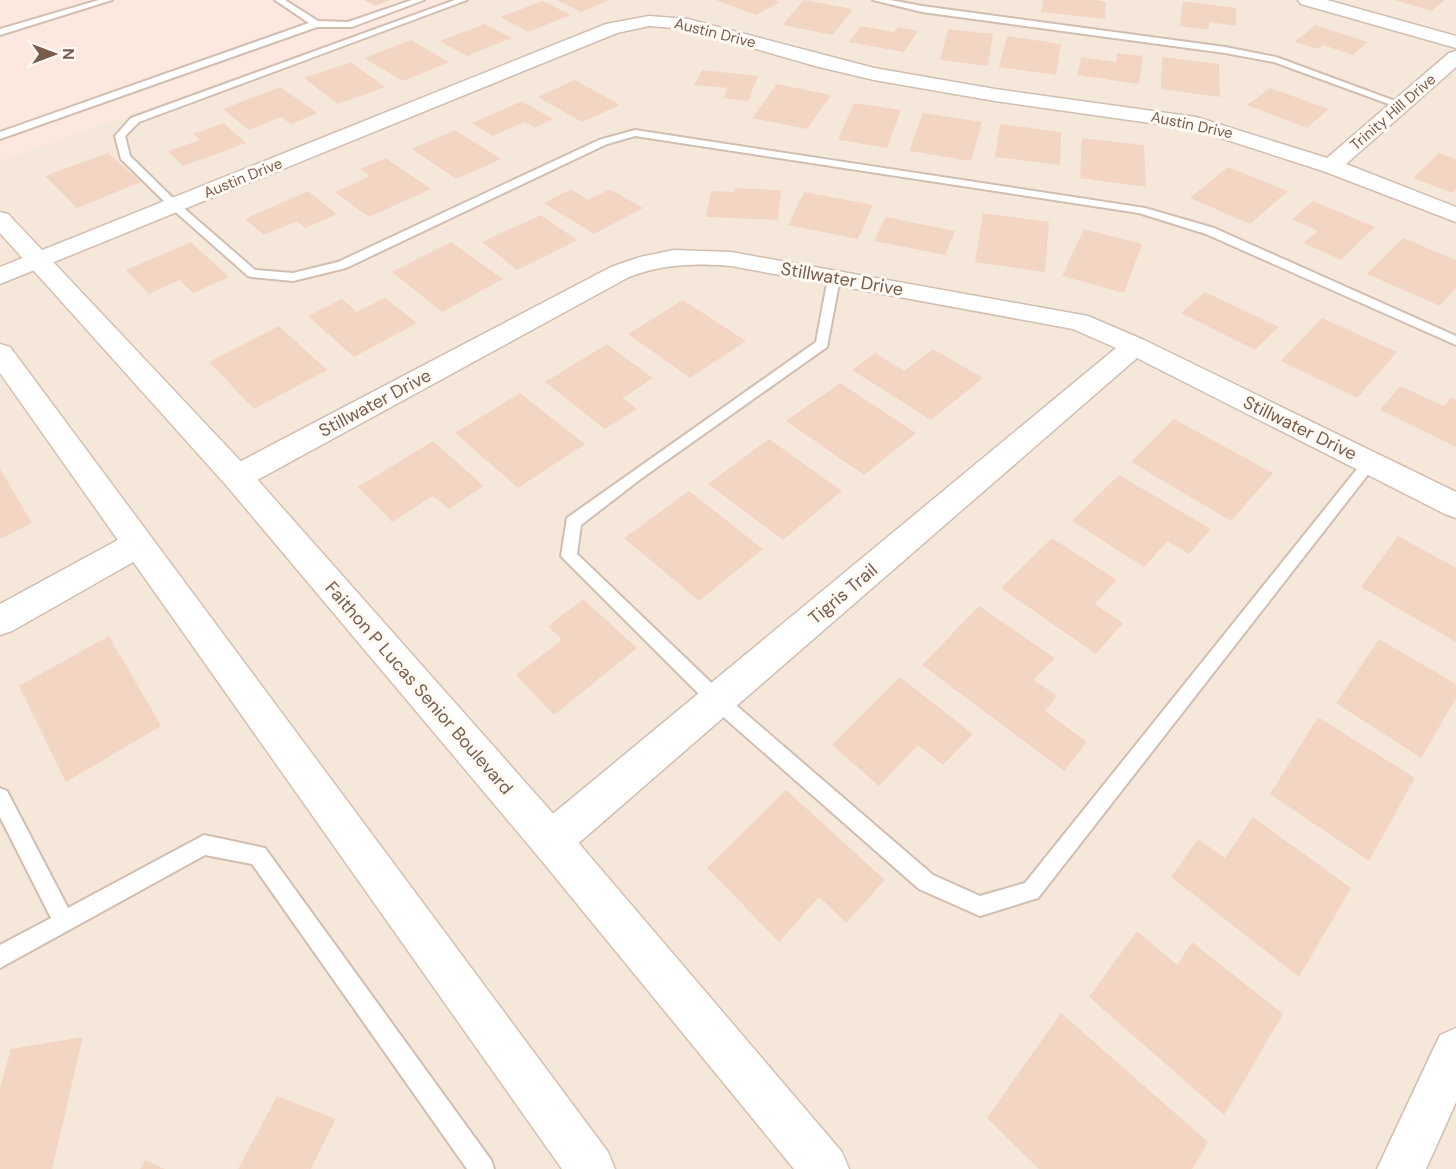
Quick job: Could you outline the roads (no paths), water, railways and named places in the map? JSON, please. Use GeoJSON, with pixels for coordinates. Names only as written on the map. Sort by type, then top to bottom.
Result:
{"type":"FeatureCollection","features":[{"type":"Feature","properties":{"kind":"street"},"geometry":{"type":"LineString","coordinates":[[1308,0],[1456,42]]}},
{"type":"Feature","properties":{"kind":"street","name":"Austin Drive"},"geometry":{"type":"LineString","coordinates":[[0,276],[612,28],[649,21],[688,24],[822,62],[874,74],[1196,123],[1331,166],[1456,215]]}},
{"type":"Feature","properties":{"kind":"street","name":"Trinity Hill Drive"},"geometry":{"type":"LineString","coordinates":[[1331,166],[1456,57]]}},
{"type":"Feature","properties":{"kind":"street","name":"Faithon P Lucas Senior Boulevard"},"geometry":{"type":"LineString","coordinates":[[0,219],[237,477],[550,841],[825,1169]]}},
{"type":"Feature","properties":{"kind":"street","name":"Stillwater Drive"},"geometry":{"type":"LineString","coordinates":[[237,477],[610,278],[646,262],[693,255],[731,259],[1079,322],[1135,346],[1456,506]]}},
{"type":"Feature","properties":{"kind":"street","name":"Tigris Trail"},"geometry":{"type":"LineString","coordinates":[[550,841],[1135,346]]}},
{"type":"Feature","properties":{"kind":"street"},"geometry":{"type":"LineString","coordinates":[[0,353],[591,1169]]}},
{"type":"Feature","properties":{"kind":"street"},"geometry":{"type":"LineString","coordinates":[[0,621],[138,544]]}},
{"type":"Feature","properties":{"kind":"street"},"geometry":{"type":"LineString","coordinates":[[1401,1169],[1456,1051]]}},
{"type":"Feature","properties":{"kind":"lane"},"geometry":{"type":"LineString","coordinates":[[0,32],[108,0]]}},
{"type":"Feature","properties":{"kind":"lane"},"geometry":{"type":"LineString","coordinates":[[279,0],[316,24]]}},
{"type":"Feature","properties":{"kind":"lane"},"geometry":{"type":"LineString","coordinates":[[0,136],[316,24],[349,25],[420,0]]}},
{"type":"Feature","properties":{"kind":"lane"},"geometry":{"type":"LineString","coordinates":[[463,0],[135,120],[120,136],[124,157],[174,205],[252,273],[293,277],[342,265],[603,142],[635,133],[1141,210],[1210,231],[1456,341]]}},
{"type":"Feature","properties":{"kind":"lane"},"geometry":{"type":"LineString","coordinates":[[877,0],[922,9],[1225,50],[1276,60],[1401,105]]}},
{"type":"Feature","properties":{"kind":"lane"},"geometry":{"type":"LineString","coordinates":[[834,278],[822,344],[637,474],[573,522],[569,556],[717,700],[926,882],[980,906],[1031,891],[1370,463]]}},
{"type":"Feature","properties":{"kind":"lane"},"geometry":{"type":"LineString","coordinates":[[0,796],[64,922]]}},
{"type":"Feature","properties":{"kind":"lane"},"geometry":{"type":"LineString","coordinates":[[0,957],[204,845],[258,855],[482,1169]]}}]}
